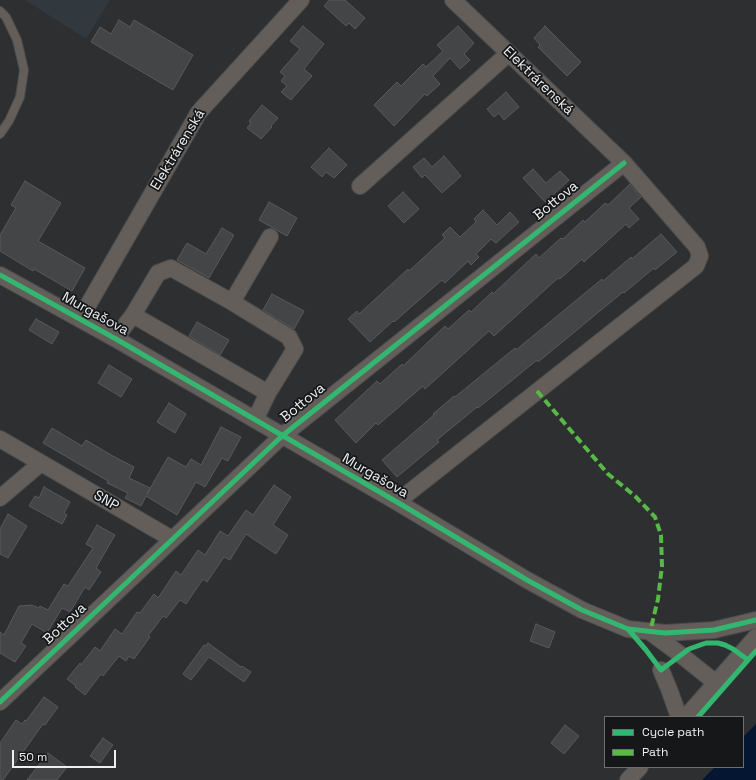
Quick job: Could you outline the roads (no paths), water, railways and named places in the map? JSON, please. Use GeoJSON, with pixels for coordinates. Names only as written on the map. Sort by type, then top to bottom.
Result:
{"type":"FeatureCollection","features":[{"type":"Feature","properties":{"kind":"street","name":"Elektrárenská"},"geometry":{"type":"LineString","coordinates":[[80,319],[199,112],[302,0]]}},
{"type":"Feature","properties":{"kind":"street","name":"Elektrárenská"},"geometry":{"type":"LineString","coordinates":[[453,0],[624,163]]}},
{"type":"Feature","properties":{"kind":"street"},"geometry":{"type":"LineString","coordinates":[[360,186],[509,53]]}},
{"type":"Feature","properties":{"kind":"street"},"geometry":{"type":"LineString","coordinates":[[397,502],[696,266],[700,256],[697,247],[624,163]]}},
{"type":"Feature","properties":{"kind":"street","name":"Bottova"},"geometry":{"type":"LineString","coordinates":[[0,702],[282,436],[624,163]]}},
{"type":"Feature","properties":{"kind":"street"},"geometry":{"type":"LineString","coordinates":[[232,302],[270,236]]}},
{"type":"Feature","properties":{"kind":"street"},"geometry":{"type":"LineString","coordinates":[[116,339],[133,315],[158,273],[171,268],[232,302],[289,337],[295,348],[268,393],[255,420]]}},
{"type":"Feature","properties":{"kind":"street","name":"Murgašova"},"geometry":{"type":"LineString","coordinates":[[0,275],[116,339],[567,602],[622,627],[650,632],[678,633],[714,630],[756,620]]}},
{"type":"Feature","properties":{"kind":"street"},"geometry":{"type":"LineString","coordinates":[[133,315],[268,393]]}},
{"type":"Feature","properties":{"kind":"street","name":"SNP"},"geometry":{"type":"LineString","coordinates":[[0,439],[172,539]]}},
{"type":"Feature","properties":{"kind":"street"},"geometry":{"type":"LineString","coordinates":[[0,498],[41,463]]}},
{"type":"Feature","properties":{"kind":"street"},"geometry":{"type":"LineString","coordinates":[[650,632],[716,683]]}},
{"type":"Feature","properties":{"kind":"street"},"geometry":{"type":"LineString","coordinates":[[687,716],[756,637]]}},
{"type":"Feature","properties":{"kind":"street"},"geometry":{"type":"LineString","coordinates":[[661,670],[679,716]]}},
{"type":"Feature","properties":{"kind":"street"},"geometry":{"type":"LineString","coordinates":[[628,780],[639,768]]}},
{"type":"Feature","properties":{"kind":"lane"},"geometry":{"type":"LineString","coordinates":[[0,11],[6,17],[17,40],[24,70],[20,97],[9,121],[0,134]]}},
{"type":"Feature","properties":{"kind":"lane"},"geometry":{"type":"LineString","coordinates":[[0,128],[9,121]]}},
{"type":"Feature","properties":{"kind":"water"},"geometry":{"type":"Polygon","coordinates":[[[756,724],[756,780],[702,780],[714,768],[744,768],[744,736],[756,724]]]}}]}
